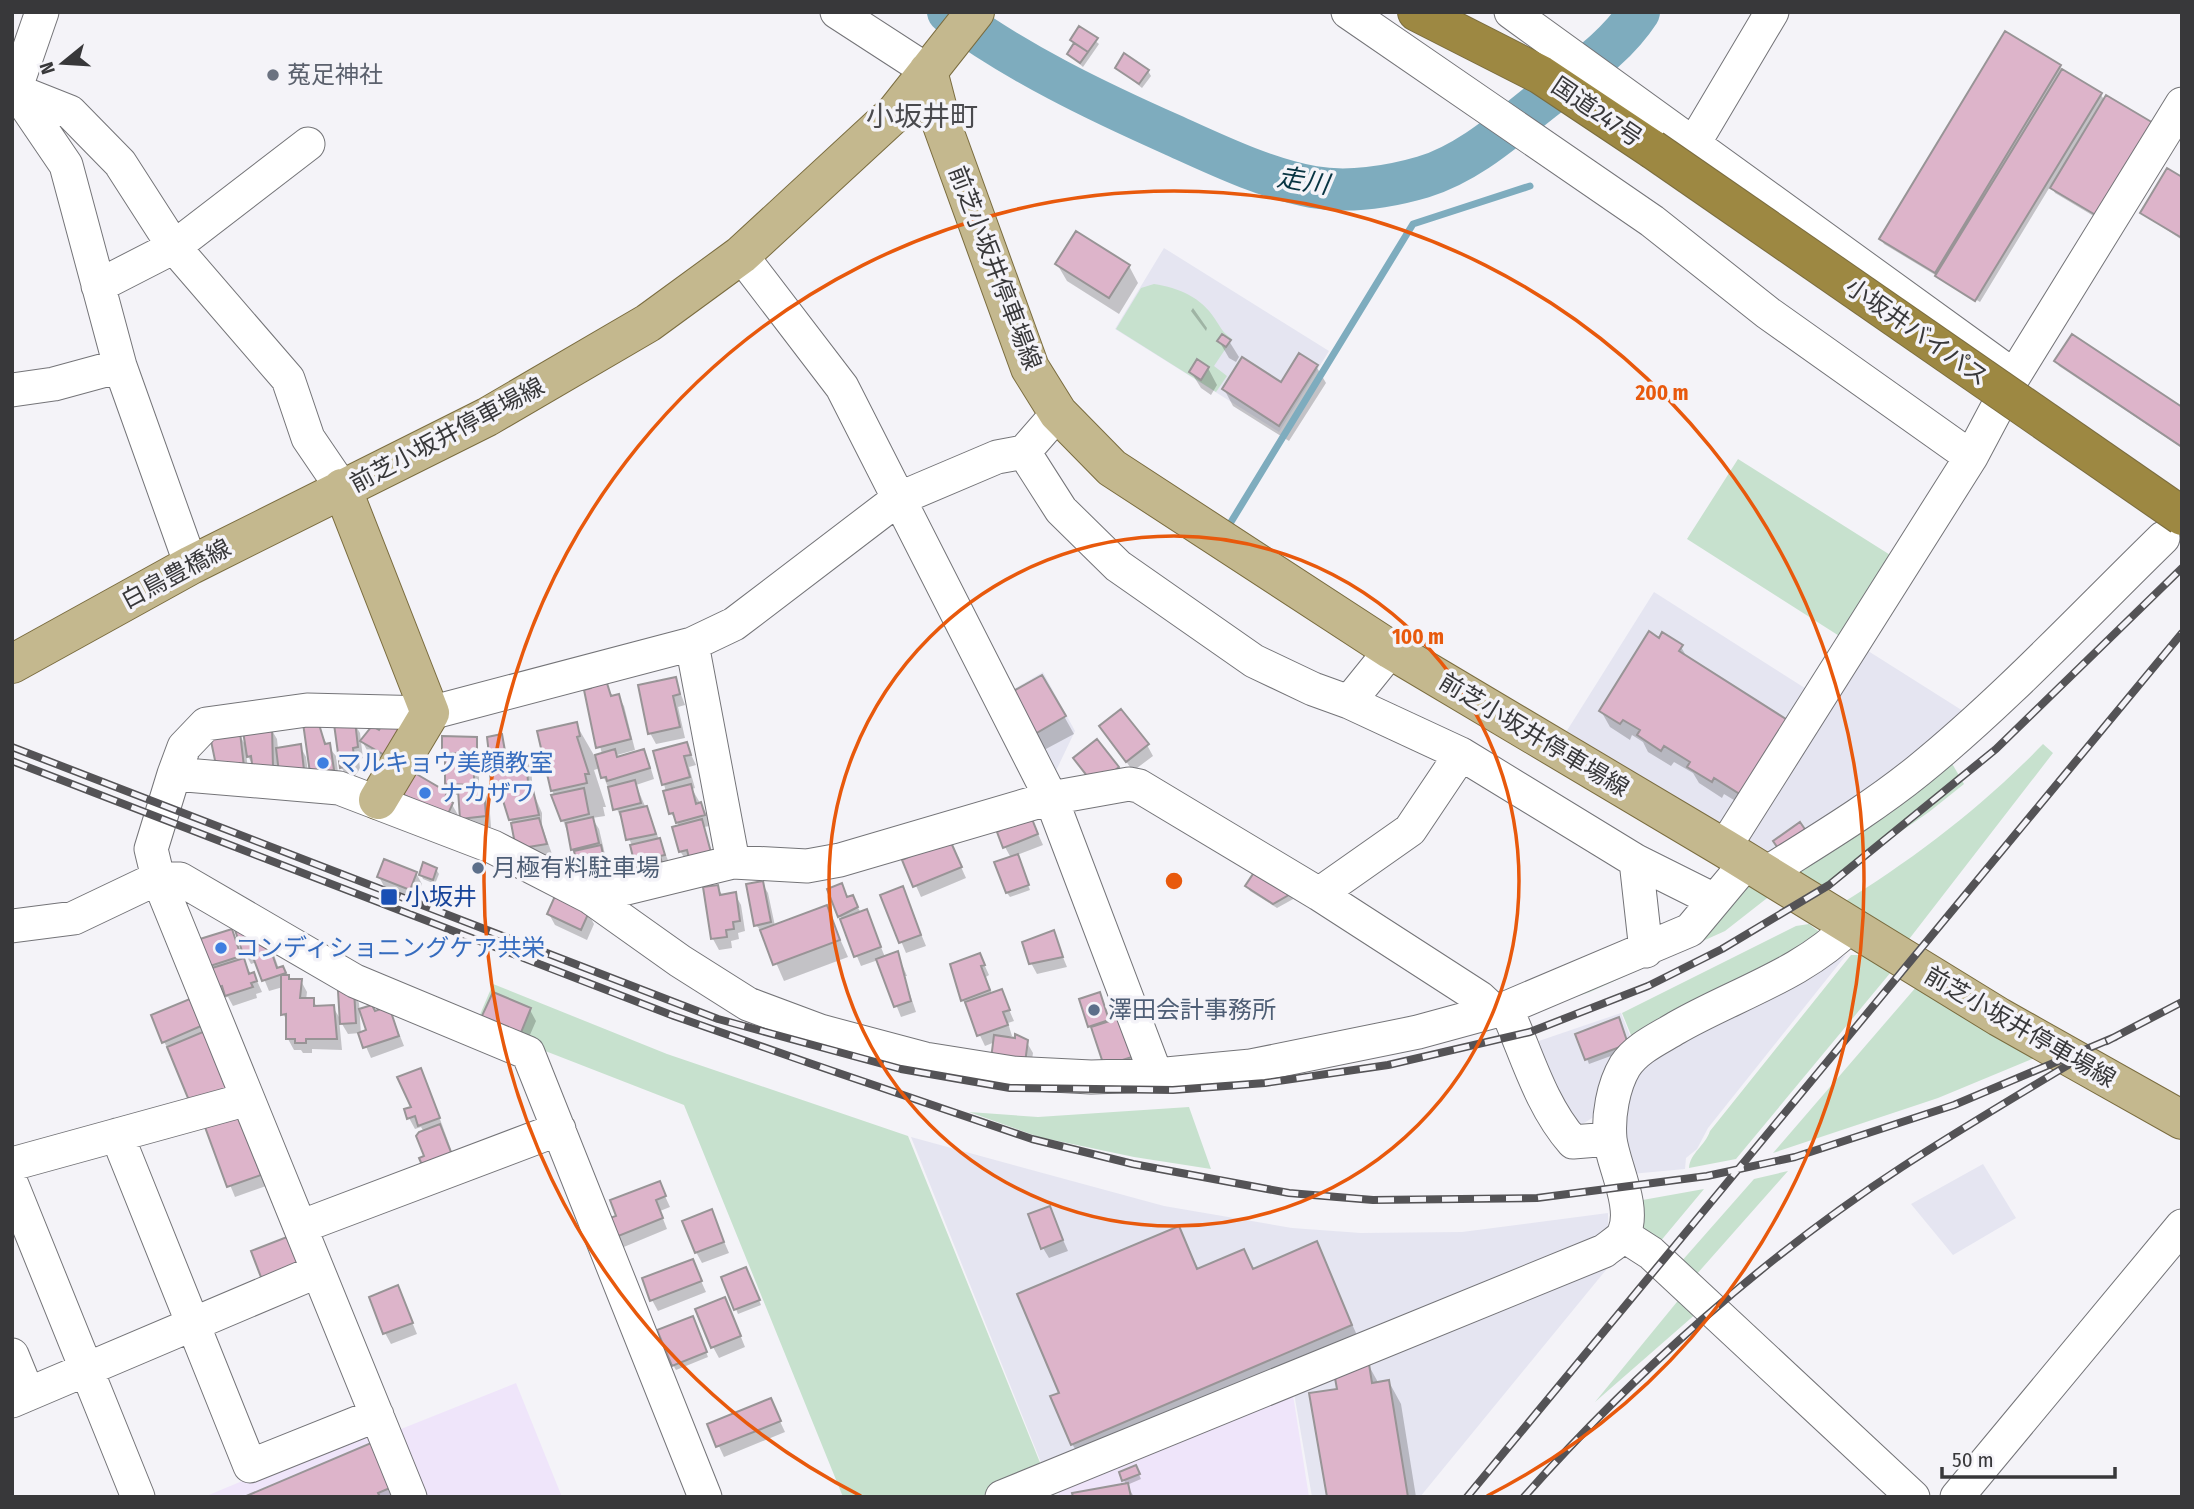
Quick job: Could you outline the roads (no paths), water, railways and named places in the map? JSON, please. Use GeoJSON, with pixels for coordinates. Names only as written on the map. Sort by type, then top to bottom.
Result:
{"type":"FeatureCollection","features":[{"type":"Feature","properties":{"kind":"highway","name":"国道247号"},"geometry":{"type":"LineString","coordinates":[[1417,12],[1541,75],[1652,149]]}},
{"type":"Feature","properties":{"kind":"highway","name":"国道247号"},"geometry":{"type":"LineString","coordinates":[[1468,12],[1541,75]]}},
{"type":"Feature","properties":{"kind":"highway","name":"小坂井バイパス"},"geometry":{"type":"LineString","coordinates":[[1652,149],[2172,527]]}},
{"type":"Feature","properties":{"kind":"main road"},"geometry":{"type":"LineString","coordinates":[[928,71],[975,12]]}},
{"type":"Feature","properties":{"kind":"main road","name":"前芝小坂井停車場線"},"geometry":{"type":"LineString","coordinates":[[430,713],[342,488],[498,410],[648,323],[741,256],[896,112],[928,71]]}},
{"type":"Feature","properties":{"kind":"main road","name":"前芝小坂井停車場線"},"geometry":{"type":"LineString","coordinates":[[928,71],[942,125],[1010,319],[1030,368],[1058,414],[1112,468],[1391,650],[1999,1017],[2182,1120]]}},
{"type":"Feature","properties":{"kind":"main road","name":"白鳥豊橋線"},"geometry":{"type":"LineString","coordinates":[[12,664],[191,565],[342,488]]}},
{"type":"Feature","properties":{"kind":"main road"},"geometry":{"type":"LineString","coordinates":[[379,800],[430,713]]}},
{"type":"Feature","properties":{"kind":"street"},"geometry":{"type":"LineString","coordinates":[[14,90],[42,12]]}},
{"type":"Feature","properties":{"kind":"street"},"geometry":{"type":"LineString","coordinates":[[837,12],[928,71]]}},
{"type":"Feature","properties":{"kind":"street"},"geometry":{"type":"LineString","coordinates":[[1348,12],[1652,221],[1769,313],[1971,457]]}},
{"type":"Feature","properties":{"kind":"street"},"geometry":{"type":"LineString","coordinates":[[1511,12],[2014,376]]}},
{"type":"Feature","properties":{"kind":"street"},"geometry":{"type":"LineString","coordinates":[[1693,145],[1773,12]]}},
{"type":"Feature","properties":{"kind":"street"},"geometry":{"type":"LineString","coordinates":[[14,90],[69,112],[120,163],[174,247],[288,379],[308,438],[342,488]]}},
{"type":"Feature","properties":{"kind":"street"},"geometry":{"type":"LineString","coordinates":[[14,90],[66,165],[120,366],[191,565]]}},
{"type":"Feature","properties":{"kind":"street"},"geometry":{"type":"LineString","coordinates":[[174,774],[339,788],[379,800],[493,847],[590,897],[680,961],[748,1004],[820,1031],[925,1059],[1013,1073],[1091,1077],[1156,1075],[1251,1066],[1336,1050],[1500,1010],[1690,930],[1745,862],[2014,376],[2182,104]]}},
{"type":"Feature","properties":{"kind":"street"},"geometry":{"type":"LineString","coordinates":[[98,286],[174,247],[308,144]]}},
{"type":"Feature","properties":{"kind":"street"},"geometry":{"type":"LineString","coordinates":[[741,256],[842,387],[1051,798],[1156,1075]]}},
{"type":"Feature","properties":{"kind":"street"},"geometry":{"type":"LineString","coordinates":[[12,390],[54,384],[120,366]]}},
{"type":"Feature","properties":{"kind":"street"},"geometry":{"type":"LineString","coordinates":[[410,1497],[158,878],[151,849],[184,747],[206,724],[307,710],[430,713],[692,645],[734,624],[898,499],[997,457],[1024,452],[1058,414]]}},
{"type":"Feature","properties":{"kind":"street"},"geometry":{"type":"LineString","coordinates":[[1024,452],[1061,510],[1118,566],[1254,661],[1461,754],[1636,861],[1714,900]]}},
{"type":"Feature","properties":{"kind":"street"},"geometry":{"type":"LineString","coordinates":[[1745,862],[1870,807],[1919,770],[1977,719],[2172,527]]}},
{"type":"Feature","properties":{"kind":"street"},"geometry":{"type":"LineString","coordinates":[[692,645],[733,862]]}},
{"type":"Feature","properties":{"kind":"street"},"geometry":{"type":"LineString","coordinates":[[1349,702],[1391,650]]}},
{"type":"Feature","properties":{"kind":"street"},"geometry":{"type":"LineString","coordinates":[[1319,894],[1410,830],[1461,754]]}},
{"type":"Feature","properties":{"kind":"street"},"geometry":{"type":"LineString","coordinates":[[590,897],[733,862],[807,866],[840,860],[1051,798],[1129,785],[1139,786],[1319,894],[1500,1010],[1563,1130],[1573,1142],[1610,1139]]}},
{"type":"Feature","properties":{"kind":"street"},"geometry":{"type":"LineString","coordinates":[[1636,861],[1647,950]]}},
{"type":"Feature","properties":{"kind":"street"},"geometry":{"type":"LineString","coordinates":[[12,926],[74,918],[158,878],[180,878],[355,981],[528,1053],[705,1497]]}},
{"type":"Feature","properties":{"kind":"street"},"geometry":{"type":"LineString","coordinates":[[1006,1496],[1604,1251],[1623,1235],[1626,1216],[1623,1189],[1610,1139],[1611,1105],[1624,1068],[1635,1054],[1691,1019],[1817,956],[1850,926]]}},
{"type":"Feature","properties":{"kind":"street"},"geometry":{"type":"LineString","coordinates":[[12,1164],[248,1099]]}},
{"type":"Feature","properties":{"kind":"street"},"geometry":{"type":"LineString","coordinates":[[300,1227],[559,1129]]}},
{"type":"Feature","properties":{"kind":"street"},"geometry":{"type":"LineString","coordinates":[[117,1135],[250,1466],[377,1415]]}},
{"type":"Feature","properties":{"kind":"street"},"geometry":{"type":"LineString","coordinates":[[12,1185],[138,1497]]}},
{"type":"Feature","properties":{"kind":"street"},"geometry":{"type":"LineString","coordinates":[[1957,1497],[2182,1226]]}},
{"type":"Feature","properties":{"kind":"street"},"geometry":{"type":"LineString","coordinates":[[1623,1235],[1651,1253],[1913,1497]]}},
{"type":"Feature","properties":{"kind":"street"},"geometry":{"type":"LineString","coordinates":[[12,1355],[20,1397],[318,1271]]}},
{"type":"Feature","properties":{"kind":"waterway","name":"走川"},"geometry":{"type":"LineString","coordinates":[[948,12],[1029,64],[1145,123],[1260,172],[1326,189],[1368,188],[1410,181],[1456,163],[1501,133],[1595,60],[1619,38],[1639,12]]}},
{"type":"Feature","properties":{"kind":"waterway"},"geometry":{"type":"LineString","coordinates":[[1231,522],[1413,224],[1530,186]]}},
{"type":"Feature","properties":{"kind":"railway"},"geometry":{"type":"LineString","coordinates":[[12,747],[718,1019],[901,1069],[1010,1088],[1173,1090],[1265,1083],[1388,1065],[1530,1032],[1648,986],[1722,949],[1829,885],[1996,749],[2182,568]]}},
{"type":"Feature","properties":{"kind":"railway"},"geometry":{"type":"LineString","coordinates":[[1467,1497],[2182,633]]}},
{"type":"Feature","properties":{"kind":"railway"},"geometry":{"type":"LineString","coordinates":[[12,761],[674,1016],[1032,1139],[1133,1164],[1289,1193],[1373,1200],[1537,1198],[1707,1176],[1795,1157],[1954,1105],[2115,1037]]}},
{"type":"Feature","properties":{"kind":"railway"},"geometry":{"type":"LineString","coordinates":[[2107,1041],[2182,1002]]}},
{"type":"Feature","properties":{"kind":"railway"},"geometry":{"type":"LineString","coordinates":[[1524,1497],[1655,1362],[1800,1239],[1902,1167],[2068,1065]]}},
{"type":"Feature","properties":{"kind":"place","name":"菟足神社"},"geometry":{"type":"Point","coordinates":[273,75]}},
{"type":"Feature","properties":{"kind":"place","name":"マルキョウ美顔教室"},"geometry":{"type":"Point","coordinates":[323,763]}},
{"type":"Feature","properties":{"kind":"place","name":"ナカザワ"},"geometry":{"type":"Point","coordinates":[425,793]}},
{"type":"Feature","properties":{"kind":"place","name":"月極有料駐車場"},"geometry":{"type":"Point","coordinates":[478,868]}},
{"type":"Feature","properties":{"kind":"place","name":"小坂井"},"geometry":{"type":"Point","coordinates":[389,897]}},
{"type":"Feature","properties":{"kind":"place","name":"コンディショニングケア共栄"},"geometry":{"type":"Point","coordinates":[221,948]}},
{"type":"Feature","properties":{"kind":"place","name":"澤田会計事務所"},"geometry":{"type":"Point","coordinates":[1094,1010]}},
{"type":"Feature","properties":{"kind":"district","name":"小坂井町"},"geometry":{"type":"Point","coordinates":[922,116]}}]}
